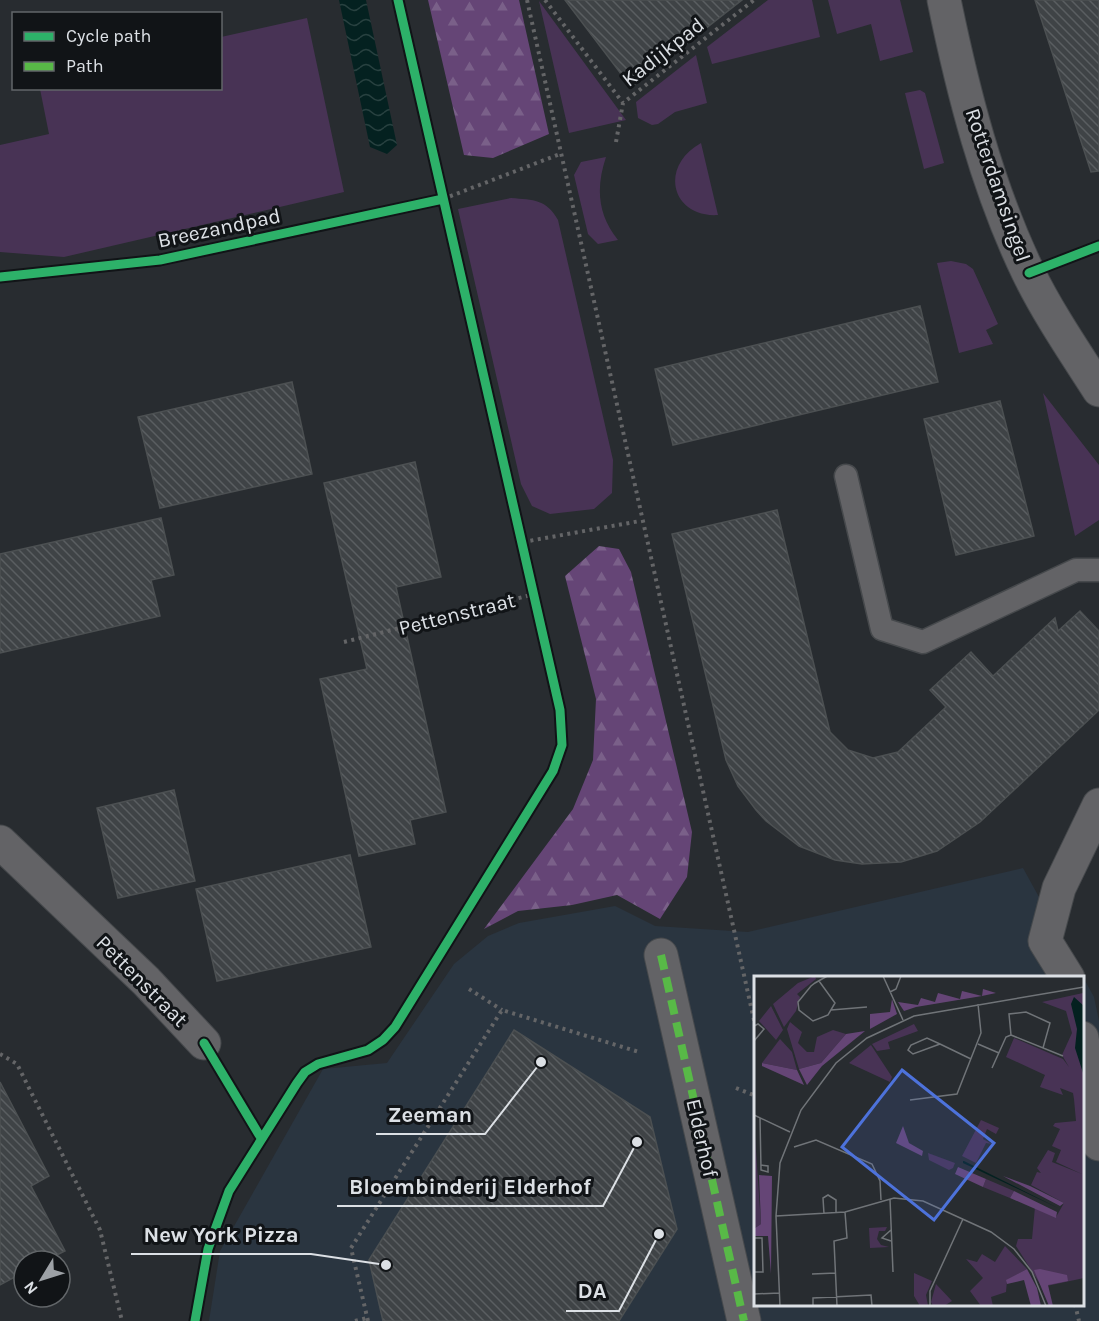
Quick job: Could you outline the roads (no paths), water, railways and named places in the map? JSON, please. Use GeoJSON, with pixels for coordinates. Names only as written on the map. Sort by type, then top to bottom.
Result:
{"type":"FeatureCollection","features":[{"type":"Feature","properties":{"kind":"street","name":"Rotterdamsingel"},"geometry":{"type":"LineString","coordinates":[[944,0],[960,73],[988,170],[1008,228],[1058,326],[1099,390]]}},
{"type":"Feature","properties":{"kind":"street"},"geometry":{"type":"LineString","coordinates":[[1067,976],[1045,941],[1059,888],[1099,805]]}},
{"type":"Feature","properties":{"kind":"street","name":"Pettenstraat"},"geometry":{"type":"LineString","coordinates":[[0,842],[146,981],[204,1043]]}},
{"type":"Feature","properties":{"kind":"street","name":"Elderhof"},"geometry":{"type":"LineString","coordinates":[[661,955],[744,1321]]}},
{"type":"Feature","properties":{"kind":"street"},"geometry":{"type":"LineString","coordinates":[[1084,1045],[1099,1144]]}},
{"type":"Feature","properties":{"kind":"lane"},"geometry":{"type":"LineString","coordinates":[[846,476],[882,629],[923,642],[1076,570],[1099,570]]}},
{"type":"Feature","properties":{"kind":"water"},"geometry":{"type":"Polygon","coordinates":[[[339,0],[366,0],[397,145],[387,154],[370,147],[339,0]]]}},
{"type":"Feature","properties":{"kind":"place","name":"Zeeman"},"geometry":{"type":"Point","coordinates":[541,1062]}},
{"type":"Feature","properties":{"kind":"place","name":"Bloembinderij Elderhof"},"geometry":{"type":"Point","coordinates":[637,1142]}},
{"type":"Feature","properties":{"kind":"place","name":"DA"},"geometry":{"type":"Point","coordinates":[659,1234]}},
{"type":"Feature","properties":{"kind":"place","name":"New York Pizza"},"geometry":{"type":"Point","coordinates":[386,1265]}}]}
